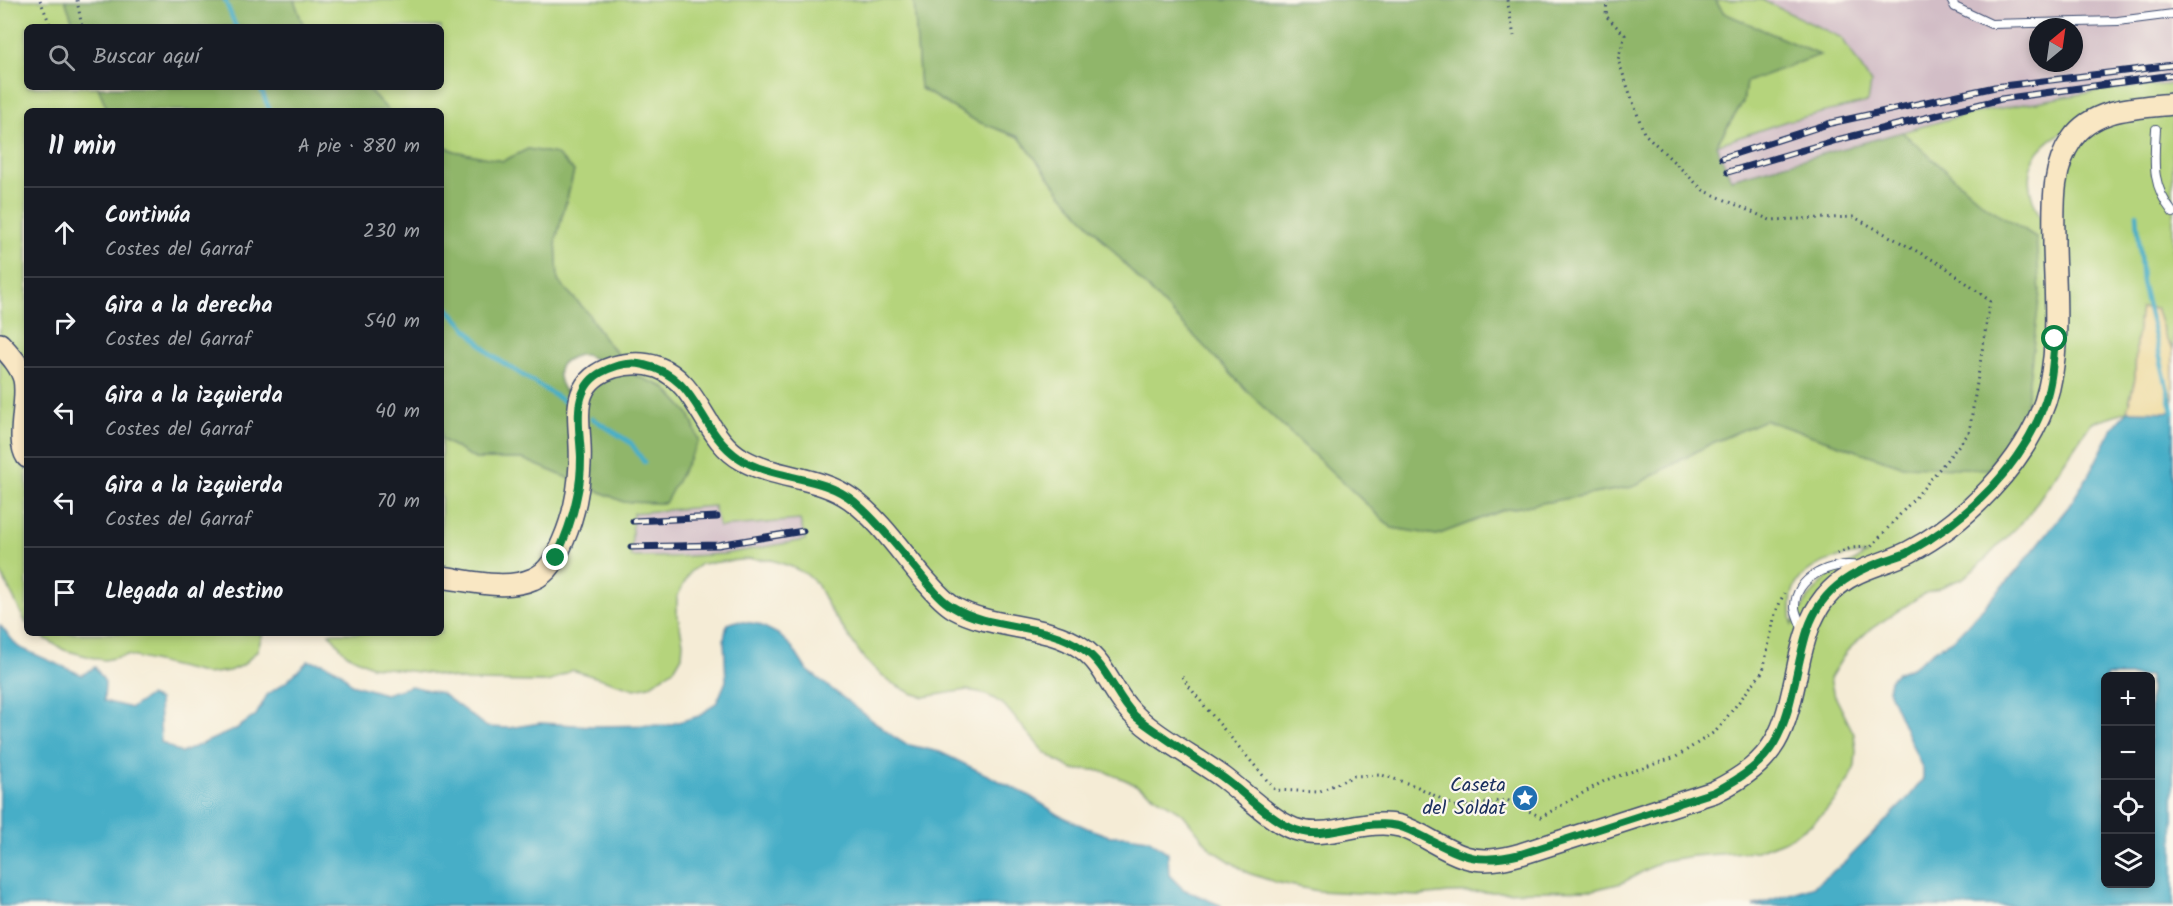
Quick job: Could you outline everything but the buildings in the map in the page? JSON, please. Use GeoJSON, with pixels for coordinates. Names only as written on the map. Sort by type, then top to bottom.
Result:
{"type":"FeatureCollection","features":[{"type":"Feature","properties":{"kind":"main road"},"geometry":{"type":"LineString","coordinates":[[444,577],[488,584],[514,584],[528,581],[548,569],[556,558],[569,526],[578,494],[581,459],[578,422],[580,397],[589,381],[600,373],[634,362],[657,368],[676,378],[692,396],[712,430],[727,448],[742,460],[764,469],[837,490],[853,500],[878,525],[937,594],[952,607],[983,620],[1070,641],[1085,650],[1097,661],[1125,706],[1138,719],[1223,777],[1288,827],[1302,832],[1320,833],[1374,823],[1390,824],[1405,828],[1465,857],[1497,860],[1521,854],[1714,792],[1737,781],[1767,755],[1781,732],[1791,700],[1805,635],[1812,617],[1832,591],[1854,574],[1909,552],[1954,522],[1983,496],[2006,470],[2036,424],[2048,391],[2055,339],[2054,187],[2061,158],[2072,138],[2084,126],[2121,109],[2173,104]]}},
{"type":"Feature","properties":{"kind":"main road"},"geometry":{"type":"LineString","coordinates":[[0,344],[15,360],[24,378]]}},
{"type":"Feature","properties":{"kind":"main road"},"geometry":{"type":"LineString","coordinates":[[24,417],[24,453]]}},
{"type":"Feature","properties":{"kind":"lane"},"geometry":{"type":"LineString","coordinates":[[1951,0],[1956,8],[1990,24],[2118,21],[2173,14]]}},
{"type":"Feature","properties":{"kind":"lane"},"geometry":{"type":"LineString","coordinates":[[2156,129],[2154,160],[2157,187],[2173,213]]}},
{"type":"Feature","properties":{"kind":"path"},"geometry":{"type":"LineString","coordinates":[[40,0],[50,24]]}},
{"type":"Feature","properties":{"kind":"path"},"geometry":{"type":"LineString","coordinates":[[77,0],[81,24]]}},
{"type":"Feature","properties":{"kind":"path"},"geometry":{"type":"LineString","coordinates":[[1507,0],[1514,36]]}},
{"type":"Feature","properties":{"kind":"path"},"geometry":{"type":"LineString","coordinates":[[1607,0],[1606,16],[1624,35],[1618,60],[1644,133],[1702,190],[1770,220],[1854,217],[1944,266],[1990,300],[1969,433],[1871,548],[1851,548],[1832,555]]}},
{"type":"Feature","properties":{"kind":"path"},"geometry":{"type":"LineString","coordinates":[[1182,676],[1211,716],[1234,739],[1275,790],[1318,792],[1354,776],[1382,775],[1416,786],[1457,807],[1507,800],[1541,817],[1606,780],[1676,757],[1716,731],[1763,670],[1775,614],[1787,587]]}},
{"type":"Feature","properties":{"kind":"shaded area"},"geometry":{"type":"Polygon","coordinates":[[[1762,0],[2173,0],[2173,84],[2104,90],[1968,114],[1731,179],[1716,145],[1787,121],[1842,38],[1762,0]]]}},
{"type":"Feature","properties":{"kind":"shaded area"},"geometry":{"type":"Polygon","coordinates":[[[714,506],[719,526],[800,520],[805,540],[724,554],[631,557],[632,513],[714,506]]]}},
{"type":"Feature","properties":{"kind":"green space"},"geometry":{"type":"Polygon","coordinates":[[[0,0],[65,0],[74,24],[24,24],[24,90],[99,90],[107,108],[24,108],[24,619],[0,571],[0,0]]]}},
{"type":"Feature","properties":{"kind":"green space"},"geometry":{"type":"Polygon","coordinates":[[[65,0],[294,0],[304,24],[74,24],[65,0]]]}},
{"type":"Feature","properties":{"kind":"green space"},"geometry":{"type":"Polygon","coordinates":[[[294,0],[914,0],[920,88],[976,121],[1019,137],[1061,193],[1135,275],[1266,410],[1392,528],[1437,535],[1503,510],[1632,487],[1710,444],[1765,420],[1902,466],[2036,238],[1987,207],[1902,132],[1968,114],[2104,90],[2173,84],[2173,349],[2166,339],[2156,308],[2141,308],[2136,343],[2135,379],[2127,411],[2091,423],[2027,517],[1975,569],[1963,578],[1922,595],[1868,631],[1846,652],[1830,678],[1833,692],[1854,734],[1855,766],[1849,780],[1833,803],[1812,824],[1786,840],[1757,851],[1662,861],[1622,883],[1593,890],[1449,893],[1419,896],[1318,891],[1275,882],[1248,873],[1211,849],[1183,814],[1147,791],[1108,773],[1095,770],[1073,770],[1056,760],[1043,751],[1005,706],[993,698],[966,690],[924,697],[890,682],[865,660],[831,611],[817,584],[806,574],[772,560],[750,559],[701,564],[690,572],[677,597],[677,612],[683,642],[682,656],[675,668],[649,686],[635,689],[572,670],[551,681],[544,682],[467,681],[371,666],[346,654],[331,636],[444,636],[444,441],[475,459],[523,459],[624,502],[665,503],[699,440],[689,414],[664,387],[629,374],[588,313],[558,281],[556,240],[574,171],[556,154],[528,149],[503,161],[454,151],[444,146],[444,108],[386,108],[369,90],[444,90],[444,24],[304,24],[294,0]],[[2072,128],[2048,142],[2033,162],[2030,172],[2031,194],[2046,227],[2072,128]],[[714,506],[633,513],[631,557],[724,554],[805,540],[800,520],[719,527],[714,506]],[[1867,554],[1846,556],[1824,562],[1805,574],[1793,591],[1792,625],[1808,598],[1830,574],[1867,554]]]}},
{"type":"Feature","properties":{"kind":"green space"},"geometry":{"type":"Polygon","coordinates":[[[914,0],[1715,0],[1724,13],[1820,55],[1746,82],[1743,102],[1716,145],[1731,179],[1902,132],[1987,207],[2036,237],[2040,293],[2025,413],[1988,469],[1902,466],[1765,420],[1710,444],[1632,487],[1503,510],[1437,535],[1392,528],[1266,410],[1135,275],[1061,193],[1019,137],[976,121],[920,88],[914,0]]]}},
{"type":"Feature","properties":{"kind":"green space"},"geometry":{"type":"Polygon","coordinates":[[[1715,0],[1762,0],[1842,38],[1871,83],[1868,102],[1787,121],[1716,145],[1743,102],[1746,82],[1819,55],[1724,13],[1715,0]]]}},
{"type":"Feature","properties":{"kind":"green space"},"geometry":{"type":"Polygon","coordinates":[[[99,90],[369,90],[386,108],[107,108],[99,90]]]}},
{"type":"Feature","properties":{"kind":"green space"},"geometry":{"type":"Polygon","coordinates":[[[444,146],[454,151],[503,161],[528,149],[556,154],[574,171],[556,240],[558,281],[588,313],[629,373],[664,387],[689,414],[699,441],[665,503],[624,502],[523,459],[475,459],[444,441],[444,146]],[[579,355],[562,364],[559,369],[559,379],[565,392],[579,373],[599,361],[586,355],[579,355]]]}},
{"type":"Feature","properties":{"kind":"green space"},"geometry":{"type":"Polygon","coordinates":[[[41,636],[262,636],[257,651],[243,665],[229,671],[207,674],[127,655],[105,660],[64,650],[41,636]]]}},
{"type":"Feature","properties":{"kind":"sand"},"geometry":{"type":"Polygon","coordinates":[[[2141,308],[2156,308],[2166,339],[2173,349],[2173,412],[2127,411],[2135,379],[2136,343],[2141,308]]]}},
{"type":"Feature","properties":{"kind":"water"},"geometry":{"type":"Polygon","coordinates":[[[2127,411],[2173,412],[2173,906],[1753,906],[1814,886],[1845,862],[1909,797],[1923,779],[1923,770],[1888,690],[1890,680],[1897,673],[1912,667],[1955,638],[2015,573],[2069,506],[2088,476],[2113,428],[2127,411]]]}},
{"type":"Feature","properties":{"kind":"water"},"geometry":{"type":"Polygon","coordinates":[[[737,621],[758,624],[778,634],[792,647],[806,669],[905,744],[940,752],[1028,795],[1059,815],[1087,828],[1109,836],[1148,839],[1168,853],[1169,875],[1183,889],[1222,906],[0,906],[0,625],[18,647],[82,675],[95,667],[105,682],[104,701],[131,708],[149,696],[159,700],[161,742],[181,753],[236,729],[256,715],[267,695],[287,681],[308,661],[323,663],[341,672],[351,684],[385,694],[411,686],[441,693],[487,727],[509,728],[540,723],[593,726],[668,725],[699,716],[717,702],[726,681],[724,639],[727,624],[737,621]]]}},
{"type":"Feature","properties":{"kind":"waterway"},"geometry":{"type":"LineString","coordinates":[[225,0],[235,24]]}},
{"type":"Feature","properties":{"kind":"waterway"},"geometry":{"type":"LineString","coordinates":[[261,90],[269,108]]}},
{"type":"Feature","properties":{"kind":"waterway"},"geometry":{"type":"LineString","coordinates":[[2137,214],[2142,282],[2173,412]]}},
{"type":"Feature","properties":{"kind":"waterway"},"geometry":{"type":"LineString","coordinates":[[444,304],[491,355],[565,402]]}},
{"type":"Feature","properties":{"kind":"waterway"},"geometry":{"type":"LineString","coordinates":[[592,418],[631,443],[644,462]]}},
{"type":"Feature","properties":{"kind":"railway"},"geometry":{"type":"LineString","coordinates":[[1722,158],[1831,123],[1995,87],[2173,65]]}},
{"type":"Feature","properties":{"kind":"railway"},"geometry":{"type":"LineString","coordinates":[[1728,172],[1837,140],[2001,99],[2173,75]]}},
{"type":"Feature","properties":{"kind":"railway"},"geometry":{"type":"LineString","coordinates":[[633,521],[717,517]]}},
{"type":"Feature","properties":{"kind":"railway"},"geometry":{"type":"LineString","coordinates":[[631,547],[718,545],[803,531]]}},
{"type":"Feature","properties":{"kind":"place","name":"Caseta del Soldat"},"geometry":{"type":"Point","coordinates":[1525,798]}},
{"type":"Feature","properties":{"kind":"route"},"geometry":{"type":"LineString","coordinates":[[556,558],[569,526],[578,494],[581,459],[578,422],[580,397],[589,381],[614,367],[634,362],[657,368],[676,378],[692,396],[712,430],[727,448],[742,460],[764,469],[837,490],[853,500],[878,525],[937,594],[952,607],[983,620],[1070,641],[1085,650],[1097,661],[1125,706],[1138,719],[1223,777],[1288,827],[1302,832],[1320,833],[1374,823],[1390,824],[1405,828],[1465,857],[1497,860],[1714,792],[1737,781],[1753,769],[1767,755],[1781,732],[1791,700],[1805,635],[1812,617],[1822,602],[1854,574],[1874,564],[1909,552],[1931,538],[1954,522],[1983,496],[2023,447],[2036,424],[2052,372],[2055,339]]}}]}
